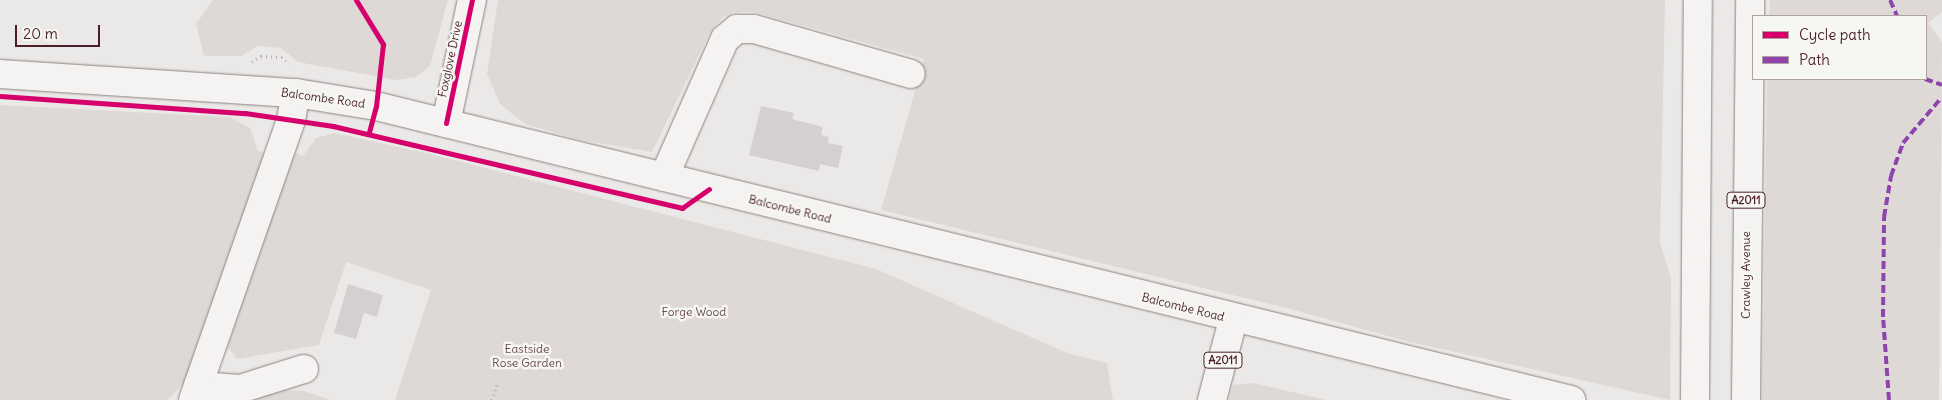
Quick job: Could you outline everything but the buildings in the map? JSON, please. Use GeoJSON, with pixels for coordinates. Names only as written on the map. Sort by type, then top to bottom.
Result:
{"type":"FeatureCollection","features":[{"type":"Feature","properties":{"kind":"main road","name":"Foxglove Drive"},"geometry":{"type":"LineString","coordinates":[[446,123],[472,0]]}},
{"type":"Feature","properties":{"kind":"main road"},"geometry":{"type":"LineString","coordinates":[[1695,400],[1694,75],[1698,0]]}},
{"type":"Feature","properties":{"kind":"main road","name":"Crawley Avenue"},"geometry":{"type":"LineString","coordinates":[[1746,400],[1750,0]]}},
{"type":"Feature","properties":{"kind":"main road"},"geometry":{"type":"LineString","coordinates":[[664,177],[725,39],[737,29],[754,29],[911,74]]}},
{"type":"Feature","properties":{"kind":"main road","name":"Balcombe Road"},"geometry":{"type":"LineString","coordinates":[[0,74],[296,93],[446,123],[1233,320],[1571,400]]}},
{"type":"Feature","properties":{"kind":"main road"},"geometry":{"type":"LineString","coordinates":[[296,93],[291,120],[195,393],[240,389],[304,369]]}},
{"type":"Feature","properties":{"kind":"main road","name":"A2011"},"geometry":{"type":"LineString","coordinates":[[1212,400],[1233,320]]}},
{"type":"Feature","properties":{"kind":"path"},"geometry":{"type":"LineString","coordinates":[[492,400],[498,381]]}},
{"type":"Feature","properties":{"kind":"green space"},"geometry":{"type":"Polygon","coordinates":[[[213,0],[448,0],[430,66],[416,77],[396,80],[298,62],[281,48],[258,46],[241,56],[204,56],[196,24],[213,0]]]}},
{"type":"Feature","properties":{"kind":"green space"},"geometry":{"type":"Polygon","coordinates":[[[498,0],[1665,0],[1660,242],[1671,279],[1670,400],[1406,341],[1287,308],[881,210],[924,59],[754,12],[734,12],[723,17],[709,34],[652,152],[581,140],[525,124],[500,104],[487,74],[498,0]]]}},
{"type":"Feature","properties":{"kind":"green space"},"geometry":{"type":"Polygon","coordinates":[[[1770,0],[1942,0],[1942,12],[1928,23],[1942,42],[1939,400],[1762,400],[1767,80],[1927,80],[1927,15],[1769,15],[1770,0]]]}},
{"type":"Feature","properties":{"kind":"green space"},"geometry":{"type":"Polygon","coordinates":[[[0,105],[230,117],[250,128],[258,151],[266,153],[192,373],[168,400],[0,400],[0,105]]]}},
{"type":"Feature","properties":{"kind":"green space","name":"Forge Wood"},"geometry":{"type":"Polygon","coordinates":[[[334,133],[431,154],[876,269],[1067,353],[1107,363],[1113,400],[395,400],[431,290],[346,262],[319,345],[237,359],[228,347],[268,219],[294,152],[303,156],[316,138],[334,133]]]}},
{"type":"Feature","properties":{"kind":"green space"},"geometry":{"type":"Polygon","coordinates":[[[1253,383],[1327,400],[1229,400],[1233,385],[1253,383]]]}},
{"type":"Feature","properties":{"kind":"green space"},"geometry":{"type":"Polygon","coordinates":[[[275,390],[304,391],[331,400],[245,400],[275,390]]]}},
{"type":"Feature","properties":{"kind":"marked path"},"geometry":{"type":"LineString","coordinates":[[1890,0],[1897,15]]}},
{"type":"Feature","properties":{"kind":"marked path"},"geometry":{"type":"LineString","coordinates":[[1927,80],[1942,85]]}},
{"type":"Feature","properties":{"kind":"marked path"},"geometry":{"type":"LineString","coordinates":[[1889,400],[1883,317],[1884,217],[1891,176],[1903,143],[1942,97]]}},
{"type":"Feature","properties":{"kind":"cycle path"},"geometry":{"type":"LineString","coordinates":[[356,0],[383,44],[376,106],[369,132]]}},
{"type":"Feature","properties":{"kind":"cycle path"},"geometry":{"type":"LineString","coordinates":[[446,123],[472,0]]}},
{"type":"Feature","properties":{"kind":"cycle path"},"geometry":{"type":"LineString","coordinates":[[0,96],[245,113],[333,126],[682,208],[709,189]]}},
{"type":"Feature","properties":{"kind":"park label","name":"Eastside Rose Garden"},"geometry":{"type":"Point","coordinates":[527,356]}}]}
